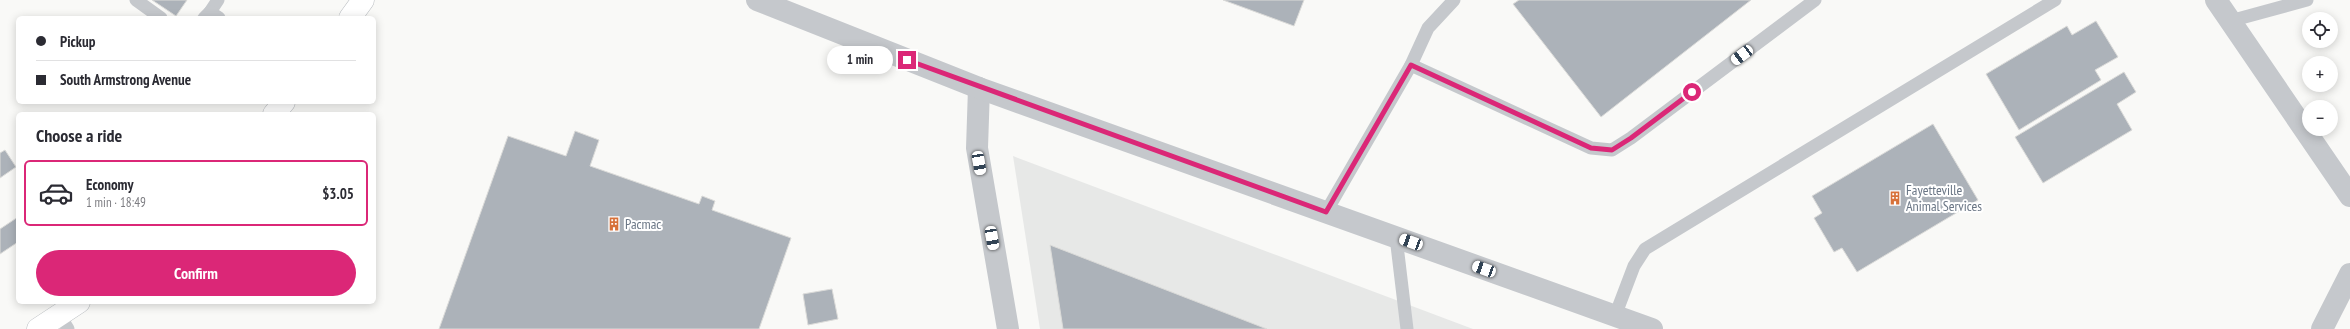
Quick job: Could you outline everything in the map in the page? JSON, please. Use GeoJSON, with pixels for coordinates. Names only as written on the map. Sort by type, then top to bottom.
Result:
{"type":"FeatureCollection","features":[{"type":"Feature","properties":{"kind":"main road"},"geometry":{"type":"LineString","coordinates":[[276,112],[282,104]]}},
{"type":"Feature","properties":{"kind":"main road"},"geometry":{"type":"LineString","coordinates":[[38,329],[64,322],[78,304]]}},
{"type":"Feature","properties":{"kind":"street"},"geometry":{"type":"LineString","coordinates":[[757,0],[979,88],[1652,329]]}},
{"type":"Feature","properties":{"kind":"street"},"geometry":{"type":"LineString","coordinates":[[2216,0],[2350,196]]}},
{"type":"Feature","properties":{"kind":"street"},"geometry":{"type":"LineString","coordinates":[[979,88],[977,148],[1008,329]]}},
{"type":"Feature","properties":{"kind":"street"},"geometry":{"type":"LineString","coordinates":[[2322,329],[2350,274]]}},
{"type":"Feature","properties":{"kind":"lane"},"geometry":{"type":"LineString","coordinates":[[136,0],[158,16]]}},
{"type":"Feature","properties":{"kind":"lane"},"geometry":{"type":"LineString","coordinates":[[211,16],[217,0]]}},
{"type":"Feature","properties":{"kind":"lane"},"geometry":{"type":"LineString","coordinates":[[1326,212],[1411,65],[1428,28],[1454,0]]}},
{"type":"Feature","properties":{"kind":"lane"},"geometry":{"type":"LineString","coordinates":[[1411,65],[1591,148],[1612,150],[1631,138],[1815,0]]}},
{"type":"Feature","properties":{"kind":"lane"},"geometry":{"type":"LineString","coordinates":[[1615,316],[1634,266],[1645,249],[2055,0]]}},
{"type":"Feature","properties":{"kind":"lane"},"geometry":{"type":"LineString","coordinates":[[2230,21],[2307,0]]}},
{"type":"Feature","properties":{"kind":"lane"},"geometry":{"type":"LineString","coordinates":[[1396,237],[1407,329]]}},
{"type":"Feature","properties":{"kind":"shaded area"},"geometry":{"type":"Polygon","coordinates":[[[1013,156],[1473,329],[1040,329],[1013,156]]]}},
{"type":"Feature","properties":{"kind":"building"},"geometry":{"type":"Polygon","coordinates":[[[152,0],[187,0],[176,16],[152,0]]]}},
{"type":"Feature","properties":{"kind":"building"},"geometry":{"type":"Polygon","coordinates":[[[1223,0],[1304,0],[1294,26],[1223,0]]]}},
{"type":"Feature","properties":{"kind":"building"},"geometry":{"type":"Polygon","coordinates":[[[1519,0],[1751,0],[1601,117],[1513,4],[1519,0]]]}},
{"type":"Feature","properties":{"kind":"building"},"geometry":{"type":"Polygon","coordinates":[[[2096,21],[2118,57],[2095,70],[2101,80],[2019,130],[1986,74],[2067,26],[2072,35],[2096,21]]]}},
{"type":"Feature","properties":{"kind":"building"},"geometry":{"type":"Polygon","coordinates":[[[2124,72],[2136,92],[2117,104],[2132,130],[2043,183],[2015,137],[2124,72]]]}},
{"type":"Feature","properties":{"kind":"building","name":"Fayetteville Animal Services"},"geometry":{"type":"Polygon","coordinates":[[[1933,124],[1978,200],[1857,272],[1842,248],[1834,252],[1814,218],[1822,213],[1812,196],[1933,124]]]}},
{"type":"Feature","properties":{"kind":"building","name":"Pacmac"},"geometry":{"type":"Polygon","coordinates":[[[575,131],[599,140],[590,166],[699,204],[702,196],[715,201],[712,210],[791,238],[759,329],[439,329],[508,136],[566,156],[575,131]]]}},
{"type":"Feature","properties":{"kind":"building"},"geometry":{"type":"Polygon","coordinates":[[[5,150],[16,167],[0,178],[0,153],[5,150]]]}},
{"type":"Feature","properties":{"kind":"building"},"geometry":{"type":"Polygon","coordinates":[[[16,218],[16,243],[0,254],[0,229],[16,218]]]}},
{"type":"Feature","properties":{"kind":"building"},"geometry":{"type":"Polygon","coordinates":[[[1050,245],[1267,329],[1063,329],[1050,245]]]}},
{"type":"Feature","properties":{"kind":"building"},"geometry":{"type":"Polygon","coordinates":[[[832,289],[838,319],[808,325],[803,294],[832,289]]]}},
{"type":"Feature","properties":{"kind":"place","name":"Fayetteville Animal Services"},"geometry":{"type":"Point","coordinates":[1895,198]}},
{"type":"Feature","properties":{"kind":"place","name":"Pacmac"},"geometry":{"type":"Point","coordinates":[614,224]}},
{"type":"Feature","properties":{"kind":"route"},"geometry":{"type":"LineString","coordinates":[[907,60],[979,88],[1326,212],[1411,65],[1591,148],[1612,150],[1631,138],[1692,92]]}}]}
